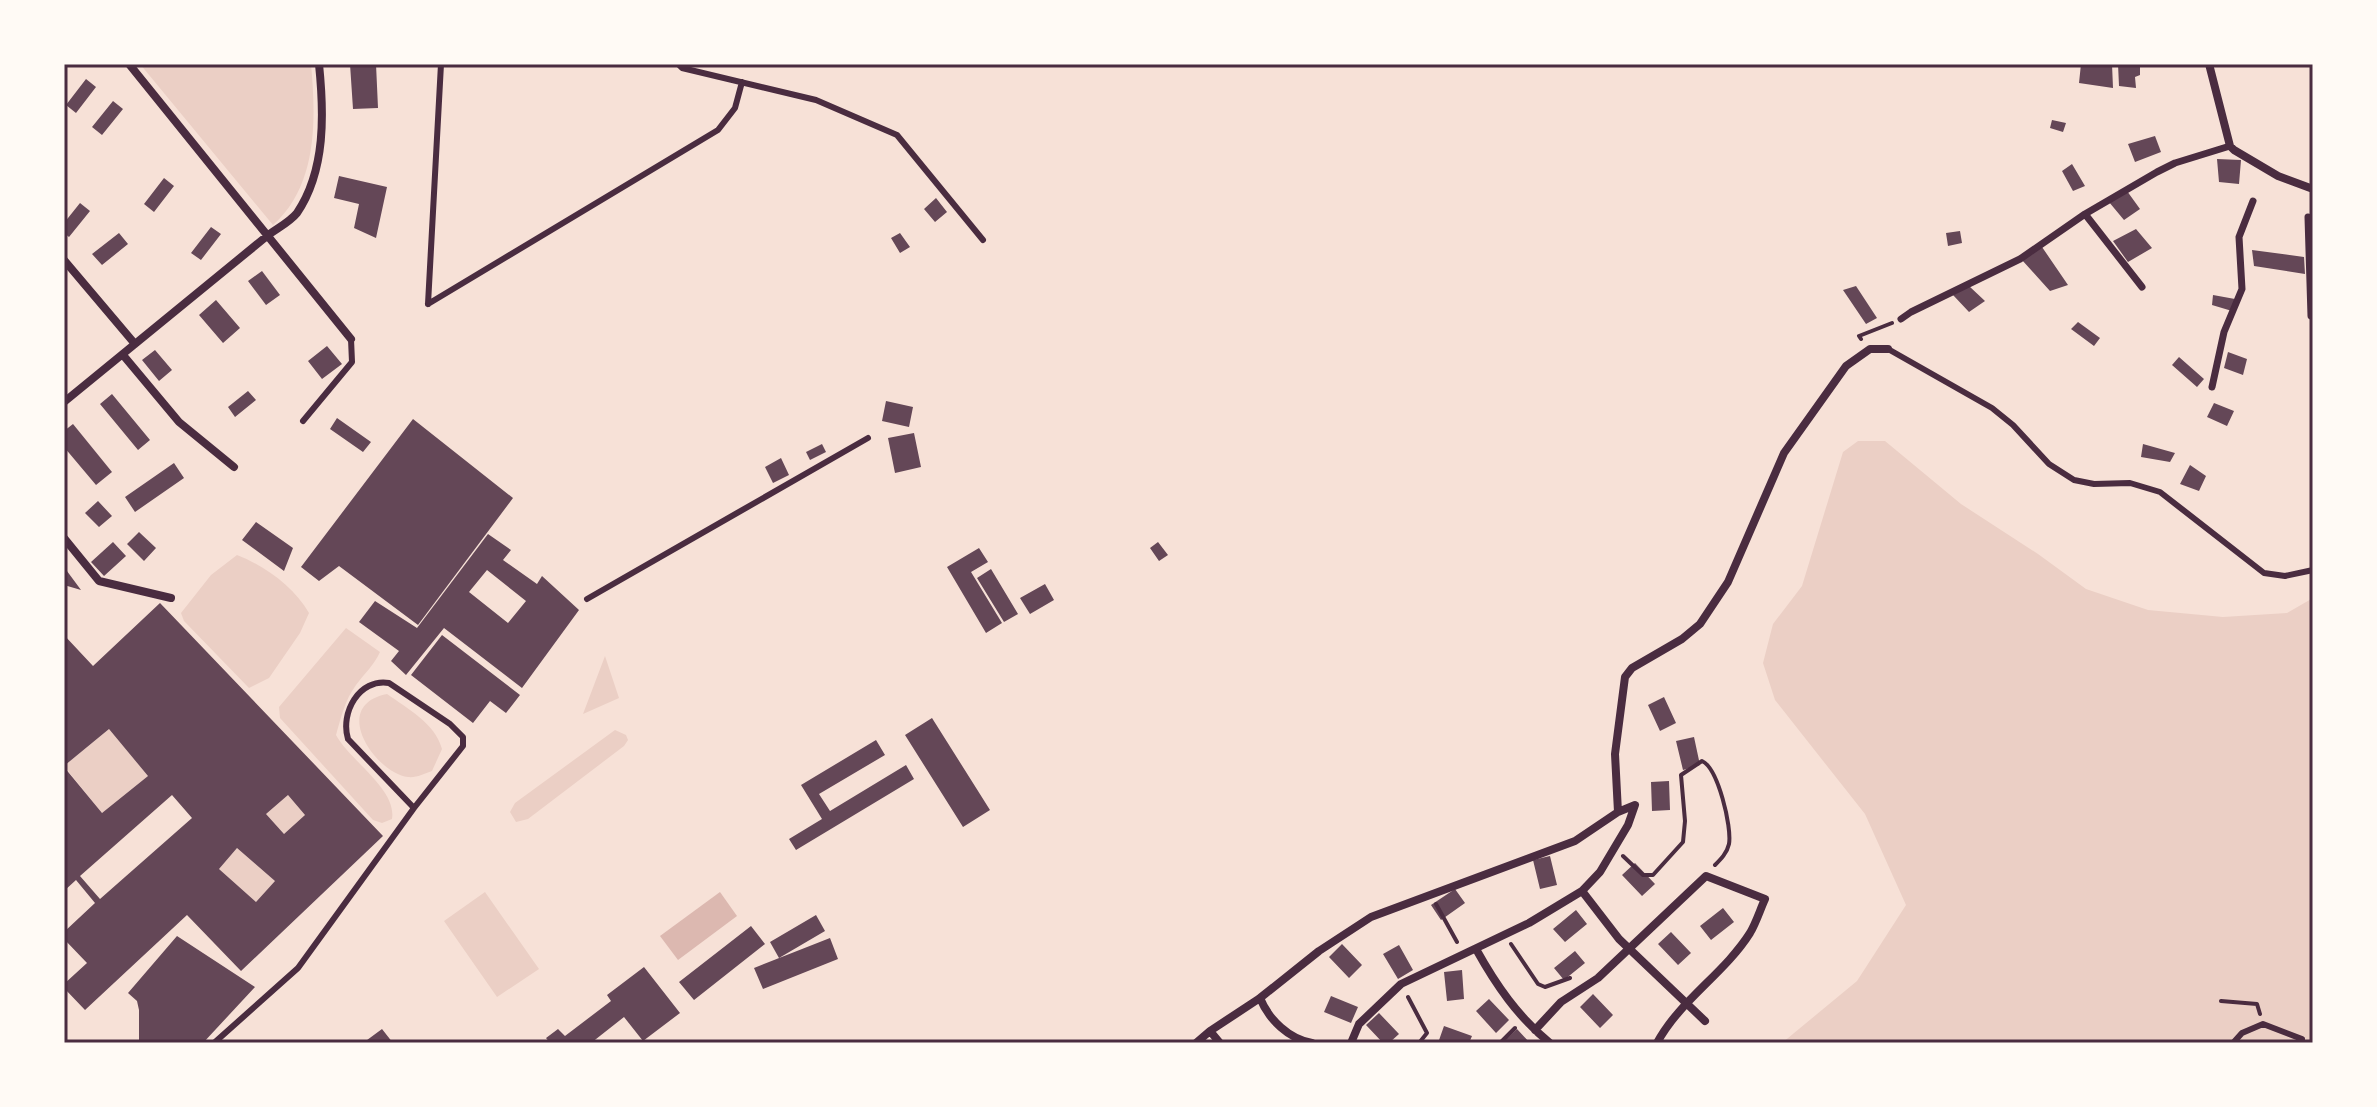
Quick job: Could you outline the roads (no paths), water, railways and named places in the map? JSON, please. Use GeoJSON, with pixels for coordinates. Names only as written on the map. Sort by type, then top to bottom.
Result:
{"type":"FeatureCollection","features":[{"type":"Feature","properties":{"kind":"street"},"geometry":{"type":"LineString","coordinates":[[129,64],[351,339]]}},
{"type":"Feature","properties":{"kind":"street"},"geometry":{"type":"LineString","coordinates":[[64,402],[296,215],[312,183],[320,148],[324,105],[319,64]]}},
{"type":"Feature","properties":{"kind":"street"},"geometry":{"type":"LineString","coordinates":[[2209,64],[2230,146],[2278,176],[2313,189]]}},
{"type":"Feature","properties":{"kind":"street"},"geometry":{"type":"LineString","coordinates":[[1901,319],[2020,259],[2085,214],[2175,163],[2230,146]]}},
{"type":"Feature","properties":{"kind":"street"},"geometry":{"type":"LineString","coordinates":[[2212,387],[2224,332],[2242,289],[2239,237],[2253,201]]}},
{"type":"Feature","properties":{"kind":"street"},"geometry":{"type":"LineString","coordinates":[[2085,214],[2142,287]]}},
{"type":"Feature","properties":{"kind":"street"},"geometry":{"type":"LineString","coordinates":[[2308,217],[2311,316]]}},
{"type":"Feature","properties":{"kind":"street"},"geometry":{"type":"LineString","coordinates":[[64,260],[135,344]]}},
{"type":"Feature","properties":{"kind":"street"},"geometry":{"type":"LineString","coordinates":[[1618,812],[1615,754],[1625,677],[1632,668],[1682,639],[1700,624],[1728,582],[1784,453],[1846,366],[1870,349],[1888,349]]}},
{"type":"Feature","properties":{"kind":"street"},"geometry":{"type":"LineString","coordinates":[[123,355],[179,422],[234,467]]}},
{"type":"Feature","properties":{"kind":"street"},"geometry":{"type":"LineString","coordinates":[[64,538],[99,581],[171,598]]}},
{"type":"Feature","properties":{"kind":"street"},"geometry":{"type":"LineString","coordinates":[[1196,1043],[1361,923],[1575,841],[1618,812],[1635,805],[1628,825],[1600,872],[1582,891],[1515,930],[1401,984],[1359,1024],[1351,1043]]}},
{"type":"Feature","properties":{"kind":"street"},"geometry":{"type":"LineString","coordinates":[[1535,1030],[1561,1002],[1598,978],[1706,876],[1765,899],[1750,933],[1686,1003],[1657,1043]]}},
{"type":"Feature","properties":{"kind":"street"},"geometry":{"type":"LineString","coordinates":[[1582,891],[1619,939],[1705,1021]]}},
{"type":"Feature","properties":{"kind":"street"},"geometry":{"type":"LineString","coordinates":[[1476,949],[1495,983],[1524,1020],[1550,1043]]}},
{"type":"Feature","properties":{"kind":"street"},"geometry":{"type":"LineString","coordinates":[[1260,998],[1267,1014],[1297,1042],[1312,1043]]}},
{"type":"Feature","properties":{"kind":"street"},"geometry":{"type":"LineString","coordinates":[[1210,1031],[1220,1043]]}},
{"type":"Feature","properties":{"kind":"lane"},"geometry":{"type":"LineString","coordinates":[[441,64],[428,304],[718,130],[735,108],[742,82]]}},
{"type":"Feature","properties":{"kind":"lane"},"geometry":{"type":"LineString","coordinates":[[678,64],[682,68],[816,100],[897,135],[983,240]]}},
{"type":"Feature","properties":{"kind":"lane"},"geometry":{"type":"LineString","coordinates":[[303,421],[352,362],[351,339]]}},
{"type":"Feature","properties":{"kind":"lane"},"geometry":{"type":"LineString","coordinates":[[1888,349],[1992,408],[2013,425],[2049,464],[2074,480],[2094,484],[2130,483],[2160,492],[2264,573],[2285,576],[2313,570]]}},
{"type":"Feature","properties":{"kind":"lane"},"geometry":{"type":"LineString","coordinates":[[587,599],[868,438]]}},
{"type":"Feature","properties":{"kind":"lane"},"geometry":{"type":"LineString","coordinates":[[214,1043],[298,968],[463,746],[463,737],[450,724],[389,683],[380,681],[359,693],[347,713],[344,727],[348,739],[414,808]]}},
{"type":"Feature","properties":{"kind":"lane"},"geometry":{"type":"LineString","coordinates":[[2233,1043],[2242,1033],[2263,1024],[2302,1039]]}}]}
